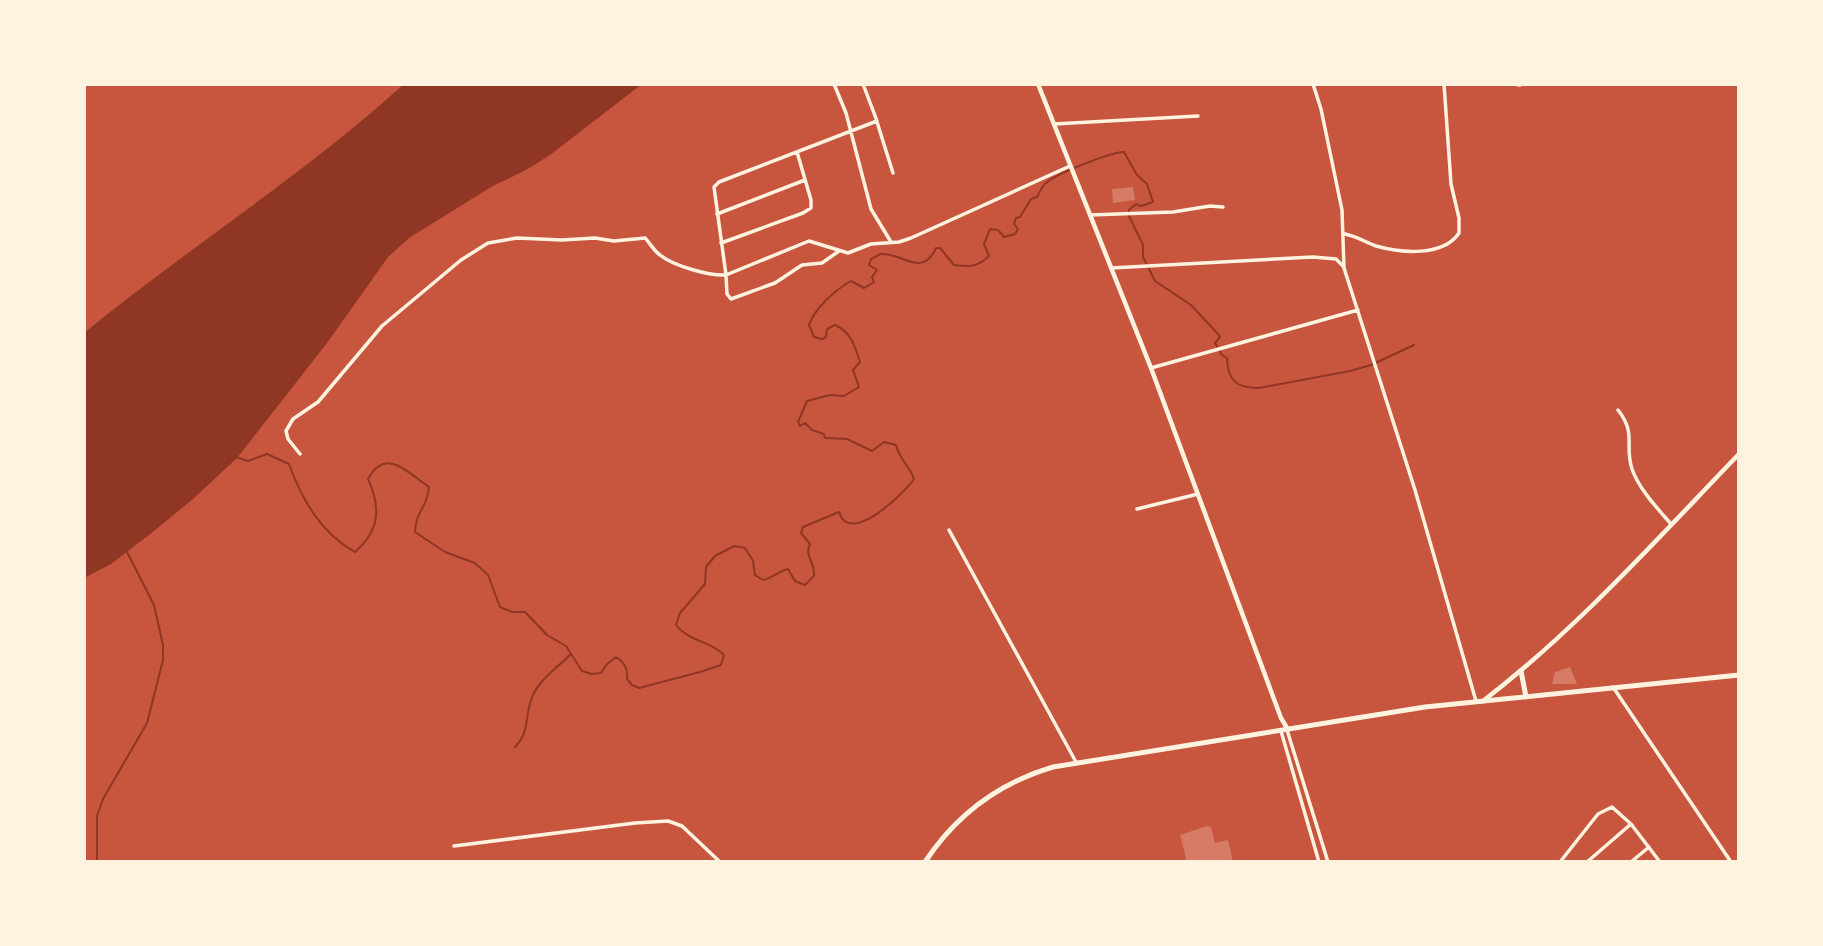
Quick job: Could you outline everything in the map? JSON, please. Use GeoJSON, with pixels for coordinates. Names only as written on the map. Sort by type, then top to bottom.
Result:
{"type":"FeatureCollection","features":[{"type":"Feature","properties":{"kind":"main road"},"geometry":{"type":"LineString","coordinates":[[1038,84],[1151,368],[1283,729]]}},
{"type":"Feature","properties":{"kind":"main road"},"geometry":{"type":"LineString","coordinates":[[1480,701],[1521,671],[1739,454]]}},
{"type":"Feature","properties":{"kind":"main road"},"geometry":{"type":"LineString","coordinates":[[1521,671],[1526,697]]}},
{"type":"Feature","properties":{"kind":"main road"},"geometry":{"type":"LineString","coordinates":[[925,862],[950,829],[982,800],[1034,772],[1076,762],[1366,715],[1739,675]]}},
{"type":"Feature","properties":{"kind":"street"},"geometry":{"type":"LineString","coordinates":[[834,84],[851,131],[871,209],[891,242]]}},
{"type":"Feature","properties":{"kind":"street"},"geometry":{"type":"LineString","coordinates":[[863,84],[893,173]]}},
{"type":"Feature","properties":{"kind":"street"},"geometry":{"type":"LineString","coordinates":[[1313,84],[1321,109],[1342,210],[1345,234],[1344,268],[1480,701]]}},
{"type":"Feature","properties":{"kind":"street"},"geometry":{"type":"LineString","coordinates":[[1345,234],[1381,247],[1426,251],[1454,241],[1460,226],[1451,184],[1444,84]]}},
{"type":"Feature","properties":{"kind":"street"},"geometry":{"type":"LineString","coordinates":[[1514,84],[1520,85]]}},
{"type":"Feature","properties":{"kind":"street"},"geometry":{"type":"LineString","coordinates":[[1054,124],[1198,116]]}},
{"type":"Feature","properties":{"kind":"street"},"geometry":{"type":"LineString","coordinates":[[839,251],[822,264],[796,267],[775,283],[734,299],[728,298],[714,190],[719,182],[877,121]]}},
{"type":"Feature","properties":{"kind":"street"},"geometry":{"type":"LineString","coordinates":[[721,243],[807,211],[812,205],[797,152]]}},
{"type":"Feature","properties":{"kind":"street"},"geometry":{"type":"LineString","coordinates":[[300,454],[288,439],[286,431],[293,419],[318,402],[382,326],[461,260],[488,243],[517,238],[596,238],[614,242],[645,238],[660,256],[689,268],[726,275],[809,241],[853,253],[871,244],[911,238],[1070,166]]}},
{"type":"Feature","properties":{"kind":"street"},"geometry":{"type":"LineString","coordinates":[[717,214],[805,180]]}},
{"type":"Feature","properties":{"kind":"street"},"geometry":{"type":"LineString","coordinates":[[1090,215],[1223,207]]}},
{"type":"Feature","properties":{"kind":"street"},"geometry":{"type":"LineString","coordinates":[[1111,268],[1313,257],[1336,259],[1344,268]]}},
{"type":"Feature","properties":{"kind":"street"},"geometry":{"type":"LineString","coordinates":[[1151,368],[1358,310]]}},
{"type":"Feature","properties":{"kind":"street"},"geometry":{"type":"LineString","coordinates":[[1618,410],[1629,430],[1629,460],[1633,473],[1671,524]]}},
{"type":"Feature","properties":{"kind":"street"},"geometry":{"type":"LineString","coordinates":[[1137,509],[1198,494]]}},
{"type":"Feature","properties":{"kind":"street"},"geometry":{"type":"LineString","coordinates":[[949,530],[1076,762]]}},
{"type":"Feature","properties":{"kind":"street"},"geometry":{"type":"LineString","coordinates":[[1613,687],[1731,862]]}},
{"type":"Feature","properties":{"kind":"street"},"geometry":{"type":"LineString","coordinates":[[1283,729],[1319,862]]}},
{"type":"Feature","properties":{"kind":"street"},"geometry":{"type":"LineString","coordinates":[[1283,729],[1328,862]]}},
{"type":"Feature","properties":{"kind":"street"},"geometry":{"type":"LineString","coordinates":[[1560,862],[1604,810],[1615,807],[1660,862]]}},
{"type":"Feature","properties":{"kind":"street"},"geometry":{"type":"LineString","coordinates":[[454,846],[668,821],[689,832],[720,862]]}},
{"type":"Feature","properties":{"kind":"street"},"geometry":{"type":"LineString","coordinates":[[1587,862],[1631,824]]}},
{"type":"Feature","properties":{"kind":"street"},"geometry":{"type":"LineString","coordinates":[[1631,862],[1649,847]]}},
{"type":"Feature","properties":{"kind":"shaded area"},"geometry":{"type":"Polygon","coordinates":[[[404,84],[642,84],[550,155],[491,187],[409,238],[388,257],[327,343],[237,458],[149,535],[111,564],[84,578],[84,333],[327,149],[404,84]]]}},
{"type":"Feature","properties":{"kind":"building"},"geometry":{"type":"Polygon","coordinates":[[[1133,187],[1135,200],[1113,203],[1112,189],[1133,187]]]}},
{"type":"Feature","properties":{"kind":"building"},"geometry":{"type":"Polygon","coordinates":[[[1570,667],[1577,684],[1552,684],[1555,672],[1570,667]]]}},
{"type":"Feature","properties":{"kind":"building"},"geometry":{"type":"Polygon","coordinates":[[[1211,827],[1215,843],[1228,840],[1233,862],[1187,862],[1180,835],[1211,827]]]}},
{"type":"Feature","properties":{"kind":"waterway"},"geometry":{"type":"LineString","coordinates":[[236,457],[248,461],[267,454],[289,464],[314,514],[332,535],[355,552],[374,527],[376,518],[375,500],[368,479],[382,464],[397,465],[429,487],[415,532],[445,552],[475,563],[488,575],[500,607],[512,612],[525,612],[547,635],[566,646],[582,671],[601,673],[616,657],[625,666],[627,679],[639,688],[721,665],[724,655],[719,650],[687,635],[676,625],[680,613],[705,584],[706,567],[715,556],[734,546],[745,548],[753,561],[755,575],[763,580],[788,569],[795,581],[805,585],[814,576],[814,571],[808,552],[810,544],[801,533],[803,527],[839,512],[845,521],[854,524],[865,521],[889,505],[914,479],[896,445],[884,442],[872,451],[847,439],[825,438],[824,434],[812,430],[805,423],[800,426],[798,422],[807,401],[830,395],[844,396],[859,387],[853,370],[860,362],[845,331],[835,325],[827,329],[826,337],[814,337],[809,325],[821,306],[832,294],[851,281],[864,288],[874,282],[872,277],[877,270],[869,265],[871,259],[881,254],[918,263],[924,262],[936,248],[940,248],[954,265],[969,266],[981,262],[989,256],[984,244],[990,229],[998,230],[1004,237],[1015,234],[1018,229],[1014,224],[1016,218],[1020,217],[1031,199],[1037,197],[1046,183],[1072,169],[1124,152],[1137,175],[1147,184],[1153,202],[1141,206],[1136,204],[1129,210],[1129,216],[1143,245],[1143,257],[1155,281],[1191,305],[1218,334],[1220,337],[1215,343],[1227,358],[1229,372],[1239,385],[1259,388],[1350,371],[1371,365],[1414,345]]}},
{"type":"Feature","properties":{"kind":"waterway"},"geometry":{"type":"LineString","coordinates":[[97,862],[97,816],[103,799],[147,723],[163,660],[163,645],[154,605],[126,550]]}},
{"type":"Feature","properties":{"kind":"waterway"},"geometry":{"type":"LineString","coordinates":[[515,747],[523,735],[530,702],[536,689],[571,654]]}}]}
